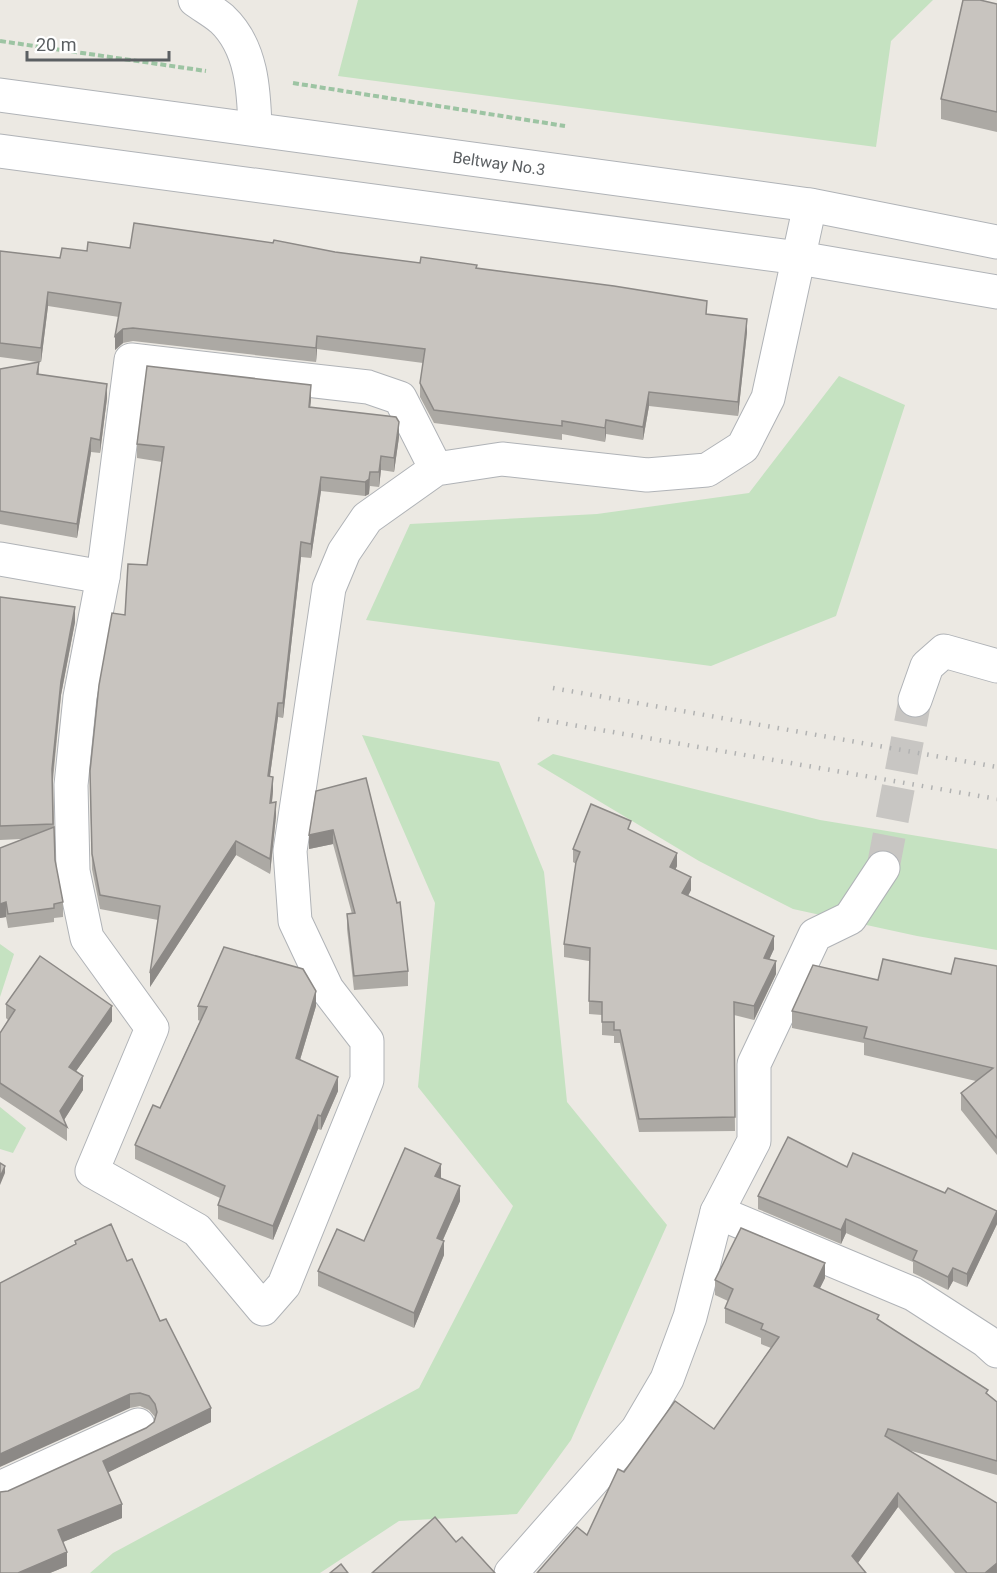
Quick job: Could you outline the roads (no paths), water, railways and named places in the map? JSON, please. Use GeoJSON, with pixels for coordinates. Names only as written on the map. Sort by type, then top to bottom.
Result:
{"type":"FeatureCollection","features":[{"type":"Feature","properties":{"kind":"street"},"geometry":{"type":"LineString","coordinates":[[195,0],[227,10],[242,44],[254,87],[255,129]]}},
{"type":"Feature","properties":{"kind":"street","name":"Beltway No.3"},"geometry":{"type":"LineString","coordinates":[[0,95],[810,205],[997,242]]}},
{"type":"Feature","properties":{"kind":"street"},"geometry":{"type":"LineString","coordinates":[[0,151],[799,258],[997,292]]}},
{"type":"Feature","properties":{"kind":"street"},"geometry":{"type":"LineString","coordinates":[[436,469],[400,398],[368,387],[131,360],[103,577],[80,697],[71,785],[73,871],[87,938],[152,1028],[92,1171],[197,1230],[263,1309],[284,1285],[367,1080],[367,1041],[327,989],[295,921],[290,851],[329,588],[344,552],[367,518],[436,469],[502,459],[647,476],[707,470],[743,447],[768,398],[810,205]]}},
{"type":"Feature","properties":{"kind":"street"},"geometry":{"type":"LineString","coordinates":[[0,559],[103,577]]}},
{"type":"Feature","properties":{"kind":"street"},"geometry":{"type":"LineString","coordinates":[[915,700],[927,666],[944,651],[997,666]]}},
{"type":"Feature","properties":{"kind":"street"},"geometry":{"type":"LineString","coordinates":[[511,1573],[637,1430],[667,1378],[690,1317],[717,1212],[754,1141],[754,1064],[815,935],[850,918],[883,868]]}},
{"type":"Feature","properties":{"kind":"street"},"geometry":{"type":"LineString","coordinates":[[717,1212],[913,1294],[986,1341],[997,1352]]}},
{"type":"Feature","properties":{"kind":"street"},"geometry":{"type":"LineString","coordinates":[[0,1488],[138,1425]]}},
{"type":"Feature","properties":{"kind":"tunnel"},"geometry":{"type":"LineString","coordinates":[[883,868],[915,700]]}},
{"type":"Feature","properties":{"kind":"railway"},"geometry":{"type":"LineString","coordinates":[[553,688],[997,767]]}},
{"type":"Feature","properties":{"kind":"railway"},"geometry":{"type":"LineString","coordinates":[[538,719],[997,799]]}}]}
